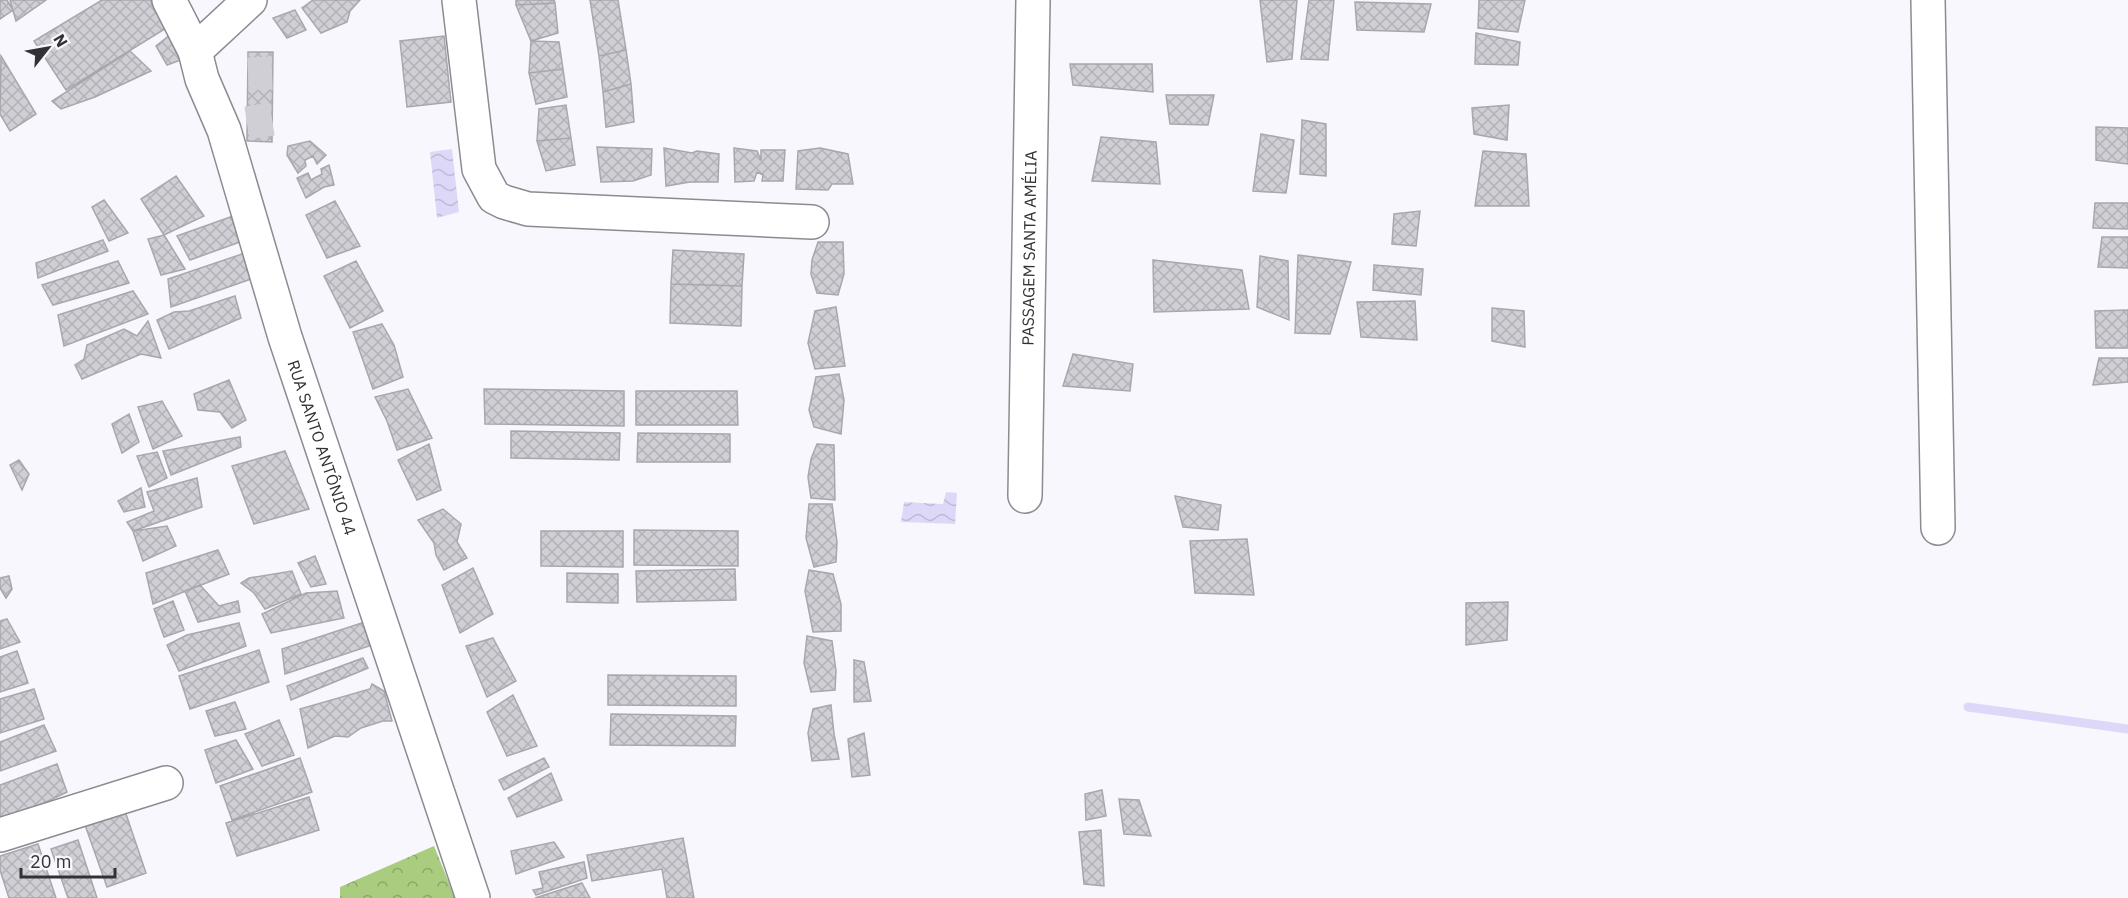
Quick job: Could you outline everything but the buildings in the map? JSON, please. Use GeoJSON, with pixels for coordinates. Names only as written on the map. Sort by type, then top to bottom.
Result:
{"type":"FeatureCollection","features":[{"type":"Feature","properties":{"kind":"street","name":"RUA SANTO ANTÔNIO 44"},"geometry":{"type":"LineString","coordinates":[[169,0],[195,51],[202,79],[224,130],[285,337],[472,898]]}},
{"type":"Feature","properties":{"kind":"street"},"geometry":{"type":"LineString","coordinates":[[195,51],[250,0]]}},
{"type":"Feature","properties":{"kind":"street"},"geometry":{"type":"LineString","coordinates":[[459,0],[479,169],[494,196],[504,202],[528,209],[812,222]]}},
{"type":"Feature","properties":{"kind":"street","name":"PASSAGEM SANTA AMÉLIA"},"geometry":{"type":"LineString","coordinates":[[1025,496],[1033,0]]}},
{"type":"Feature","properties":{"kind":"street"},"geometry":{"type":"LineString","coordinates":[[1928,0],[1938,528]]}},
{"type":"Feature","properties":{"kind":"street"},"geometry":{"type":"LineString","coordinates":[[0,835],[166,783]]}},
{"type":"Feature","properties":{"kind":"green space"},"geometry":{"type":"Polygon","coordinates":[[[434,846],[455,898],[340,898],[340,887],[434,846]]]}},
{"type":"Feature","properties":{"kind":"water"},"geometry":{"type":"Polygon","coordinates":[[[452,149],[459,212],[437,218],[430,152],[452,149]]]}},
{"type":"Feature","properties":{"kind":"water"},"geometry":{"type":"Polygon","coordinates":[[[946,492],[957,493],[955,524],[901,522],[904,502],[943,504],[946,492]]]}},
{"type":"Feature","properties":{"kind":"waterway"},"geometry":{"type":"LineString","coordinates":[[1968,707],[2128,729]]}},
{"type":"Feature","properties":{"kind":"tunnel"},"geometry":{"type":"LineString","coordinates":[[248,74],[272,73]]}},
{"type":"Feature","properties":{"kind":"tunnel"},"geometry":{"type":"LineString","coordinates":[[247,123],[272,119]]}}]}
